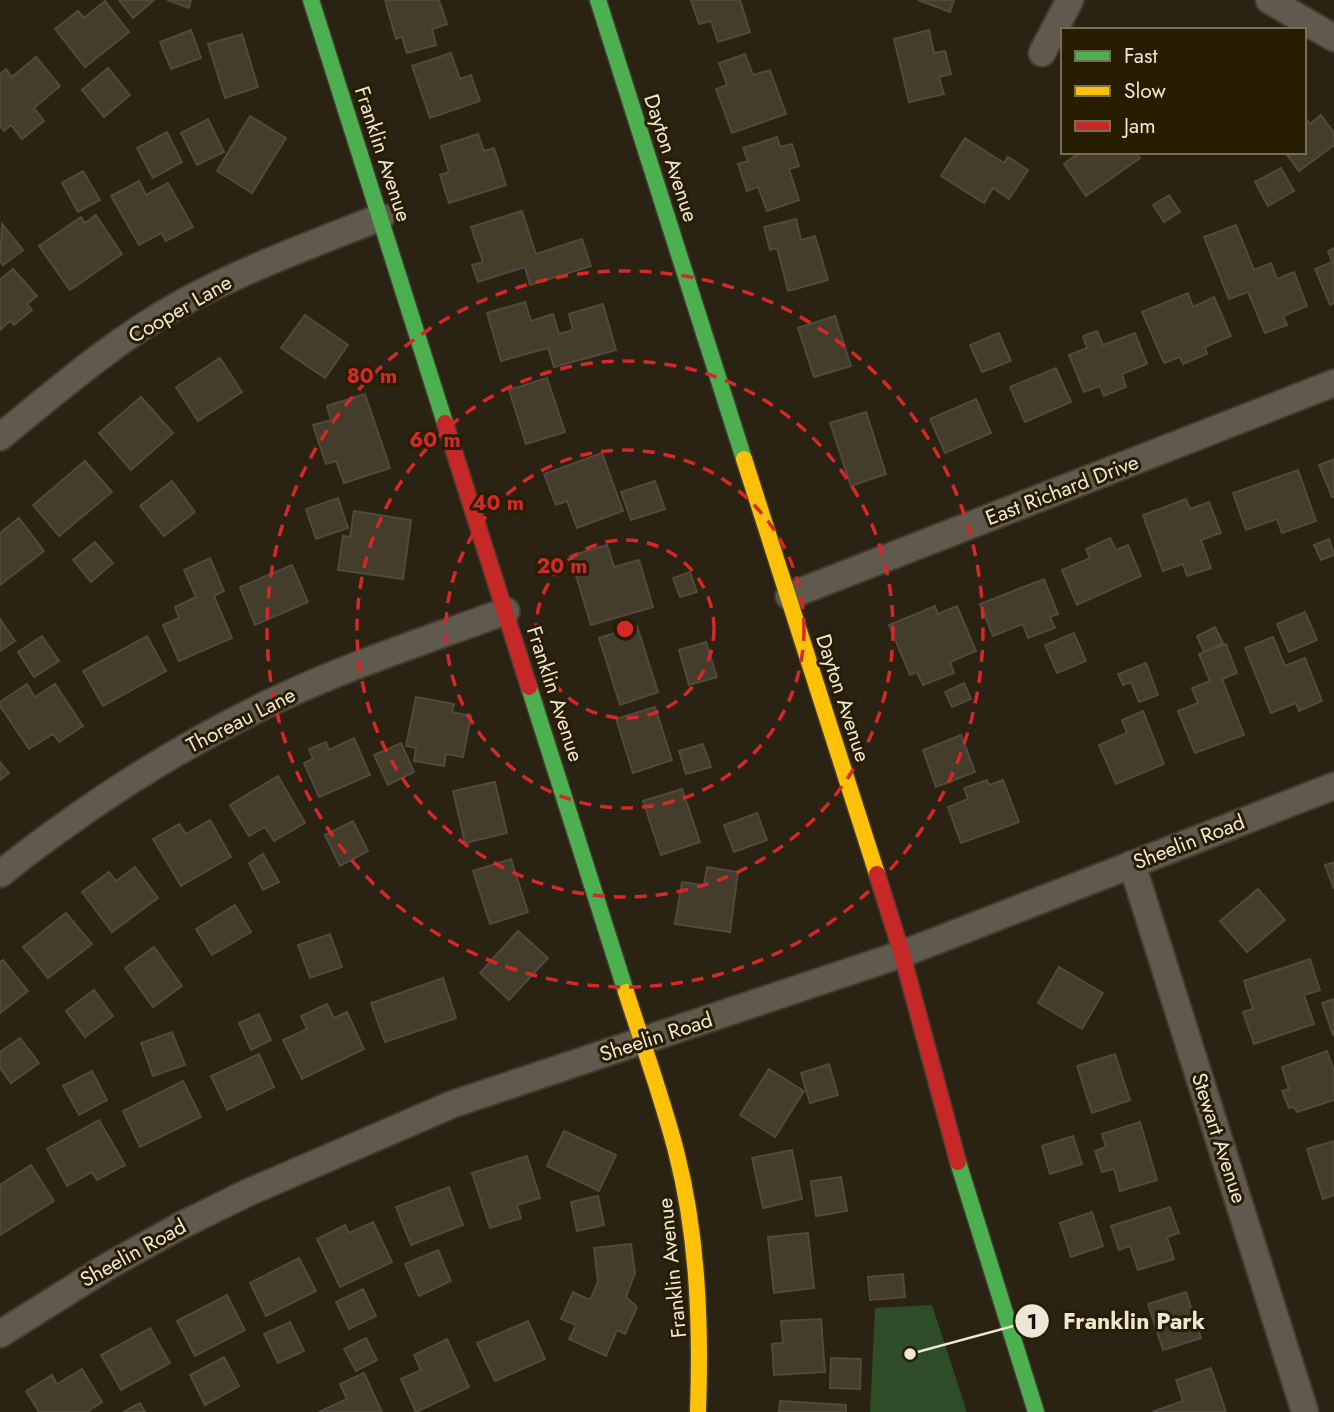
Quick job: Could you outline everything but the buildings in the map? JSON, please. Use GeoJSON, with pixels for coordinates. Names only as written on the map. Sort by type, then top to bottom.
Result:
{"type":"FeatureCollection","features":[{"type":"Feature","properties":{"kind":"main road","name":"Franklin Avenue"},"geometry":{"type":"LineString","coordinates":[[312,0],[676,1150],[695,1244],[702,1340],[698,1412]]}},
{"type":"Feature","properties":{"kind":"main road","name":"Dayton Avenue"},"geometry":{"type":"LineString","coordinates":[[598,0],[902,954],[972,1214],[1037,1412]]}},
{"type":"Feature","properties":{"kind":"street"},"geometry":{"type":"LineString","coordinates":[[1042,53],[1070,0]]}},
{"type":"Feature","properties":{"kind":"street"},"geometry":{"type":"LineString","coordinates":[[1269,0],[1334,38]]}},
{"type":"Feature","properties":{"kind":"street","name":"Cooper Lane"},"geometry":{"type":"LineString","coordinates":[[0,437],[88,366],[180,304],[235,276],[381,217]]}},
{"type":"Feature","properties":{"kind":"street","name":"East Richard Drive"},"geometry":{"type":"LineString","coordinates":[[789,596],[1334,383]]}},
{"type":"Feature","properties":{"kind":"street","name":"Thoreau Lane"},"geometry":{"type":"LineString","coordinates":[[0,874],[52,833],[131,780],[242,716],[360,664],[506,611]]}},
{"type":"Feature","properties":{"kind":"street","name":"Sheelin Road"},"geometry":{"type":"LineString","coordinates":[[0,1334],[110,1265],[247,1192],[453,1104],[902,954],[1334,786]]}},
{"type":"Feature","properties":{"kind":"street","name":"Stewart Avenue"},"geometry":{"type":"LineString","coordinates":[[1132,864],[1305,1412]]}},
{"type":"Feature","properties":{"kind":"green space"},"geometry":{"type":"Polygon","coordinates":[[[932,1305],[967,1412],[870,1412],[875,1308],[932,1305]]]}},
{"type":"Feature","properties":{"kind":"traffic: fast"},"geometry":{"type":"LineString","coordinates":[[311,0],[445,423]]}},
{"type":"Feature","properties":{"kind":"traffic: fast"},"geometry":{"type":"LineString","coordinates":[[598,0],[744,459]]}},
{"type":"Feature","properties":{"kind":"traffic: fast"},"geometry":{"type":"LineString","coordinates":[[529,687],[626,992]]}},
{"type":"Feature","properties":{"kind":"traffic: fast"},"geometry":{"type":"LineString","coordinates":[[958,1162],[1036,1412]]}},
{"type":"Feature","properties":{"kind":"traffic: slow"},"geometry":{"type":"LineString","coordinates":[[744,459],[877,874]]}},
{"type":"Feature","properties":{"kind":"traffic: slow"},"geometry":{"type":"LineString","coordinates":[[626,992],[671,1131],[689,1215],[698,1314],[698,1412]]}},
{"type":"Feature","properties":{"kind":"traffic: jam"},"geometry":{"type":"LineString","coordinates":[[445,423],[529,687]]}},
{"type":"Feature","properties":{"kind":"traffic: jam"},"geometry":{"type":"LineString","coordinates":[[877,874],[902,954],[958,1162]]}},
{"type":"Feature","properties":{"kind":"place","name":"Franklin Park"},"geometry":{"type":"Point","coordinates":[910,1354]}}]}
